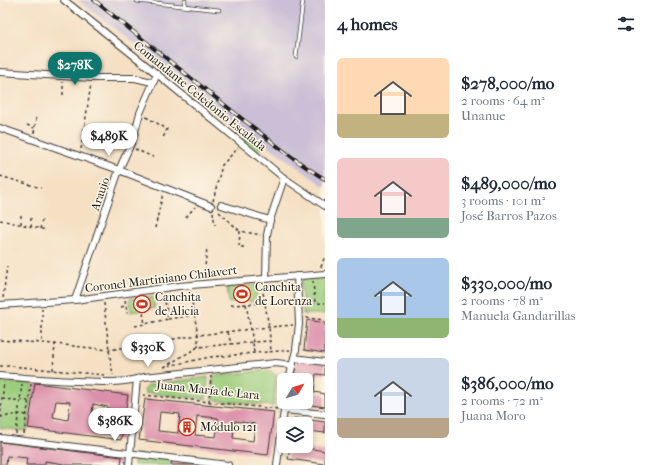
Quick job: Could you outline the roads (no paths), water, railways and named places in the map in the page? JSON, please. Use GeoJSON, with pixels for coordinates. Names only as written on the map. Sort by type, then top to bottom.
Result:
{"type":"FeatureCollection","features":[{"type":"Feature","properties":{"kind":"street","name":"Comandante Celedonio Escalada"},"geometry":{"type":"LineString","coordinates":[[64,0],[284,178],[325,206]]}},
{"type":"Feature","properties":{"kind":"street"},"geometry":{"type":"LineString","coordinates":[[0,72],[92,78],[135,78],[152,82]]}},
{"type":"Feature","properties":{"kind":"street","name":"Araujo"},"geometry":{"type":"LineString","coordinates":[[75,300],[120,170],[132,140],[140,113],[152,82],[157,74]]}},
{"type":"Feature","properties":{"kind":"street"},"geometry":{"type":"LineString","coordinates":[[0,128],[120,170],[211,206]]}},
{"type":"Feature","properties":{"kind":"street"},"geometry":{"type":"LineString","coordinates":[[263,279],[267,235],[270,220],[284,178]]}},
{"type":"Feature","properties":{"kind":"street"},"geometry":{"type":"LineString","coordinates":[[221,205],[270,220]]}},
{"type":"Feature","properties":{"kind":"street","name":"Coronel Martiniano Chilavert"},"geometry":{"type":"LineString","coordinates":[[1,305],[75,300],[189,285],[325,274]]}},
{"type":"Feature","properties":{"kind":"street"},"geometry":{"type":"LineString","coordinates":[[290,373],[296,350],[298,324],[297,276]]}},
{"type":"Feature","properties":{"kind":"street"},"geometry":{"type":"LineString","coordinates":[[294,358],[325,362]]}},
{"type":"Feature","properties":{"kind":"street"},"geometry":{"type":"LineString","coordinates":[[2,376],[109,382],[276,363],[291,366]]}},
{"type":"Feature","properties":{"kind":"street"},"geometry":{"type":"LineString","coordinates":[[129,465],[137,379]]}},
{"type":"Feature","properties":{"kind":"street"},"geometry":{"type":"LineString","coordinates":[[277,465],[284,410],[325,414]]}},
{"type":"Feature","properties":{"kind":"street"},"geometry":{"type":"LineString","coordinates":[[0,438],[228,465]]}},
{"type":"Feature","properties":{"kind":"lane"},"geometry":{"type":"LineString","coordinates":[[184,6],[185,0]]}},
{"type":"Feature","properties":{"kind":"lane"},"geometry":{"type":"LineString","coordinates":[[296,57],[303,0]]}},
{"type":"Feature","properties":{"kind":"lane"},"geometry":{"type":"LineString","coordinates":[[137,1],[219,10]]}},
{"type":"Feature","properties":{"kind":"railway"},"geometry":{"type":"LineString","coordinates":[[94,0],[241,118],[303,165],[325,179]]}},
{"type":"Feature","properties":{"kind":"place","name":"Canchita de Lorenza"},"geometry":{"type":"Point","coordinates":[242,294]}},
{"type":"Feature","properties":{"kind":"place","name":"Canchita de Alicia"},"geometry":{"type":"Point","coordinates":[142,304]}},
{"type":"Feature","properties":{"kind":"place","name":"Módulo 121"},"geometry":{"type":"Point","coordinates":[187,427]}}]}
